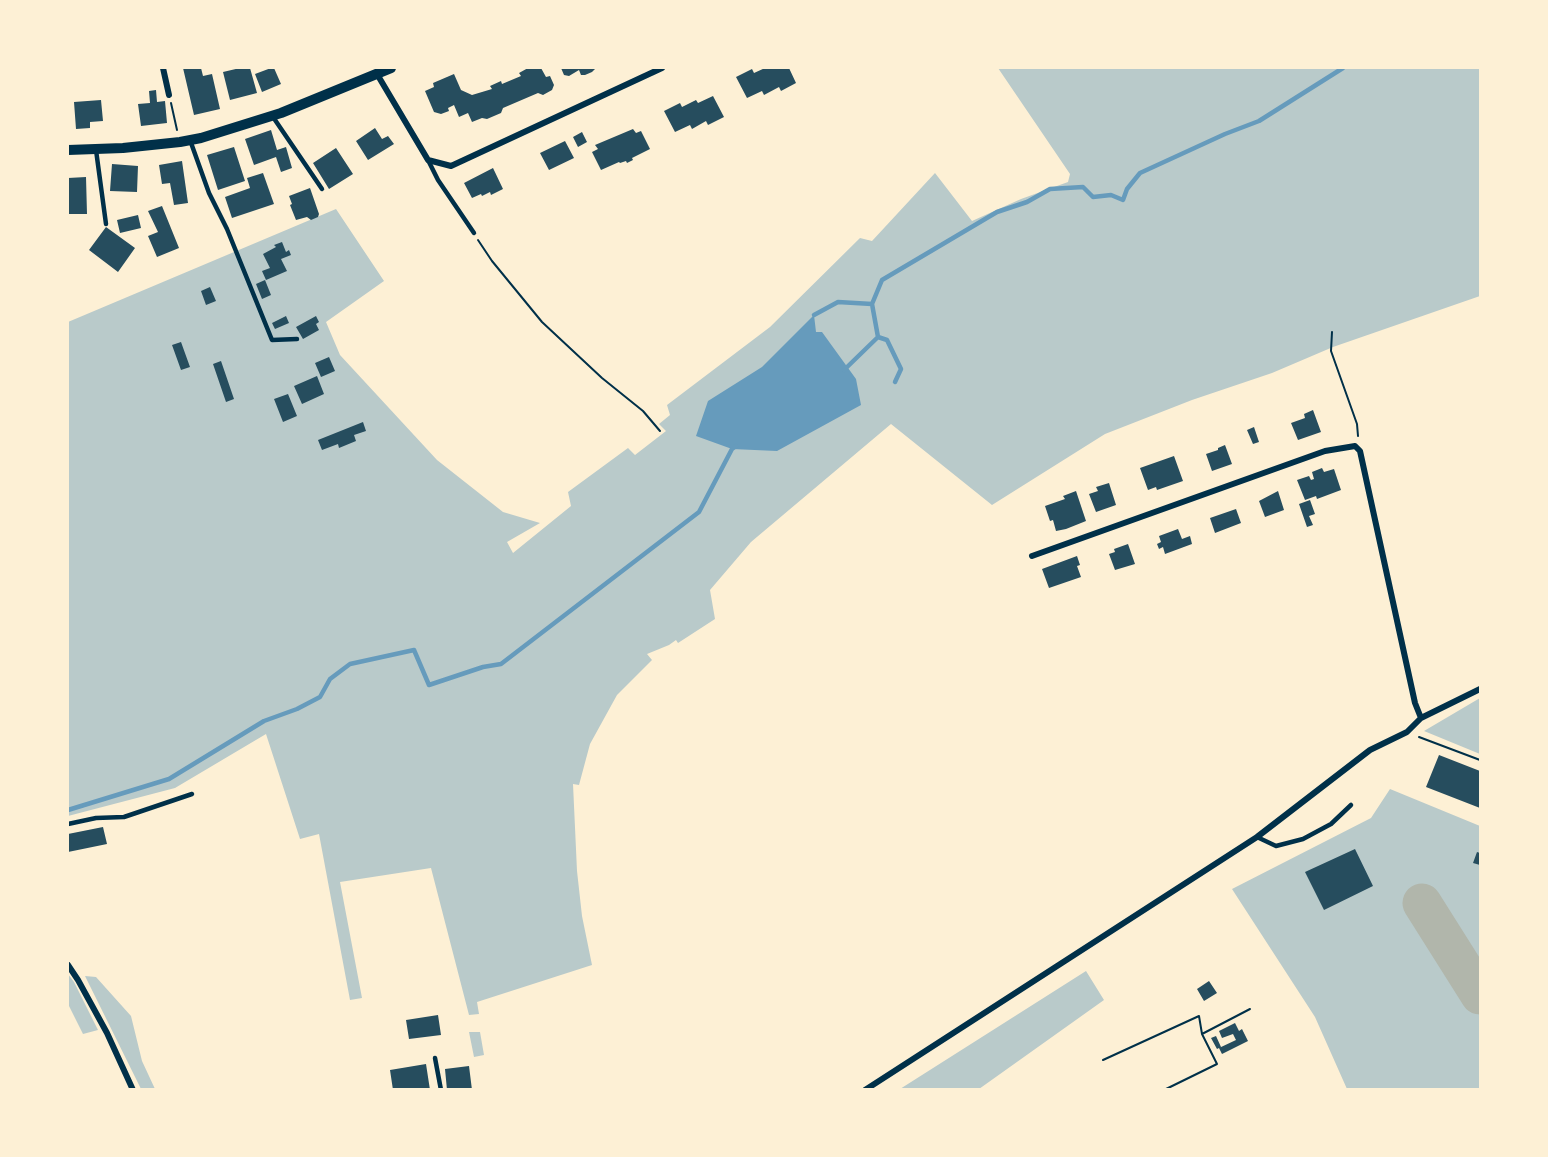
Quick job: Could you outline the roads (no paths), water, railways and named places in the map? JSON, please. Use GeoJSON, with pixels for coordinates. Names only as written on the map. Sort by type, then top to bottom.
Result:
{"type":"FeatureCollection","features":[{"type":"Feature","properties":{"kind":"street"},"geometry":{"type":"LineString","coordinates":[[163,68],[169,95]]}},
{"type":"Feature","properties":{"kind":"street"},"geometry":{"type":"LineString","coordinates":[[68,150],[123,148],[185,141],[272,116],[391,68]]}},
{"type":"Feature","properties":{"kind":"street"},"geometry":{"type":"LineString","coordinates":[[377,74],[428,160],[451,166],[662,68]]}},
{"type":"Feature","properties":{"kind":"street"},"geometry":{"type":"LineString","coordinates":[[1032,556],[1325,451],[1355,446],[1360,451],[1415,703],[1421,718]]}},
{"type":"Feature","properties":{"kind":"street"},"geometry":{"type":"LineString","coordinates":[[865,1089],[1257,837],[1370,750],[1407,732],[1421,718],[1480,689]]}},
{"type":"Feature","properties":{"kind":"street"},"geometry":{"type":"LineString","coordinates":[[68,965],[106,1033],[133,1089]]}},
{"type":"Feature","properties":{"kind":"lane"},"geometry":{"type":"LineString","coordinates":[[272,116],[322,189]]}},
{"type":"Feature","properties":{"kind":"lane"},"geometry":{"type":"LineString","coordinates":[[185,141],[228,229],[272,340],[297,339]]}},
{"type":"Feature","properties":{"kind":"lane"},"geometry":{"type":"LineString","coordinates":[[96,149],[106,225]]}},
{"type":"Feature","properties":{"kind":"lane"},"geometry":{"type":"LineString","coordinates":[[428,160],[438,180],[474,233]]}},
{"type":"Feature","properties":{"kind":"lane"},"geometry":{"type":"LineString","coordinates":[[68,824],[96,818],[124,817],[192,794]]}},
{"type":"Feature","properties":{"kind":"lane"},"geometry":{"type":"LineString","coordinates":[[1257,837],[1276,846],[1303,839],[1331,824],[1351,805]]}},
{"type":"Feature","properties":{"kind":"lane"},"geometry":{"type":"LineString","coordinates":[[435,1058],[441,1089]]}},
{"type":"Feature","properties":{"kind":"water"},"geometry":{"type":"Polygon","coordinates":[[[814,315],[816,332],[822,332],[856,379],[861,405],[777,451],[732,449],[696,436],[708,401],[762,367],[814,315]]]}},
{"type":"Feature","properties":{"kind":"waterway"},"geometry":{"type":"LineString","coordinates":[[844,370],[878,337],[872,304],[882,280],[997,212],[1027,202],[1050,189],[1083,187],[1093,197],[1111,195],[1123,200],[1127,189],[1140,173],[1259,121],[1343,68]]}},
{"type":"Feature","properties":{"kind":"waterway"},"geometry":{"type":"LineString","coordinates":[[814,315],[838,302],[872,304]]}},
{"type":"Feature","properties":{"kind":"waterway"},"geometry":{"type":"LineString","coordinates":[[878,337],[887,340],[901,369],[895,382]]}},
{"type":"Feature","properties":{"kind":"waterway"},"geometry":{"type":"LineString","coordinates":[[68,810],[169,779],[264,721],[297,709],[320,697],[330,679],[350,664],[414,650],[429,685],[483,667],[501,664],[699,512],[732,449],[736,446]]}}]}
